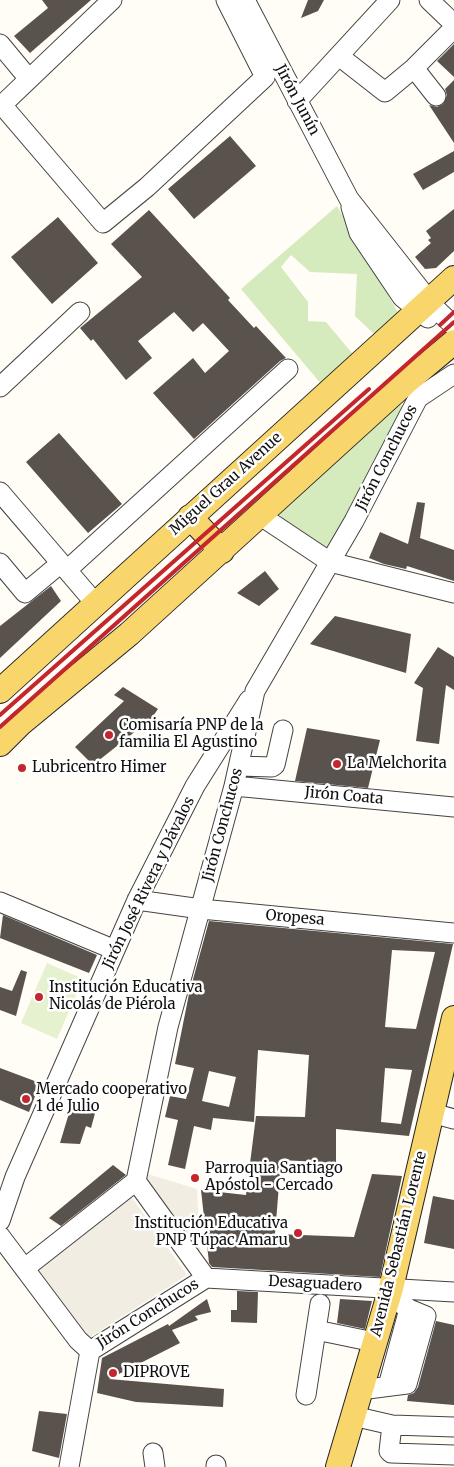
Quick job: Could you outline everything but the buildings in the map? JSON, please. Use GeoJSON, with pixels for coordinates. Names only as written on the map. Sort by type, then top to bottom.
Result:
{"type":"FeatureCollection","features":[{"type":"Feature","properties":{"kind":"main road","name":"Miguel Grau Avenue"},"geometry":{"type":"LineString","coordinates":[[0,691],[454,278]]}},
{"type":"Feature","properties":{"kind":"main road"},"geometry":{"type":"LineString","coordinates":[[2,740],[129,634],[261,516],[412,390],[454,341]]}},
{"type":"Feature","properties":{"kind":"main road"},"geometry":{"type":"LineString","coordinates":[[190,517],[222,551]]}},
{"type":"Feature","properties":{"kind":"main road","name":"Avenida Sebastián Lorente"},"geometry":{"type":"LineString","coordinates":[[338,1467],[443,1116],[454,1018]]}},
{"type":"Feature","properties":{"kind":"street"},"geometry":{"type":"LineString","coordinates":[[112,0],[2,105],[104,223],[161,174],[265,77],[226,0]]}},
{"type":"Feature","properties":{"kind":"street","name":"Jirón Junín"},"geometry":{"type":"LineString","coordinates":[[245,0],[349,199],[424,306],[454,341]]}},
{"type":"Feature","properties":{"kind":"street"},"geometry":{"type":"LineString","coordinates":[[297,101],[390,0]]}},
{"type":"Feature","properties":{"kind":"street"},"geometry":{"type":"LineString","coordinates":[[428,0],[454,24]]}},
{"type":"Feature","properties":{"kind":"street"},"geometry":{"type":"LineString","coordinates":[[339,56],[385,92],[414,68],[454,28]]}},
{"type":"Feature","properties":{"kind":"street"},"geometry":{"type":"LineString","coordinates":[[0,44],[29,79]]}},
{"type":"Feature","properties":{"kind":"street"},"geometry":{"type":"LineString","coordinates":[[414,68],[436,96]]}},
{"type":"Feature","properties":{"kind":"street","name":"Jirón Junín"},"geometry":{"type":"LineString","coordinates":[[424,306],[454,326]]}},
{"type":"Feature","properties":{"kind":"street"},"geometry":{"type":"LineString","coordinates":[[0,387],[80,312]]}},
{"type":"Feature","properties":{"kind":"street"},"geometry":{"type":"LineString","coordinates":[[0,563],[25,593],[64,567],[288,369]]}},
{"type":"Feature","properties":{"kind":"street","name":"Jirón Conchucos"},"geometry":{"type":"LineString","coordinates":[[69,1467],[90,1351],[206,1278],[136,1181],[168,1027],[234,786],[255,690],[354,521],[412,390],[454,374]]}},
{"type":"Feature","properties":{"kind":"street"},"geometry":{"type":"LineString","coordinates":[[0,492],[95,603]]}},
{"type":"Feature","properties":{"kind":"street"},"geometry":{"type":"LineString","coordinates":[[261,516],[330,562],[454,593]]}},
{"type":"Feature","properties":{"kind":"street","name":"Jirón José Rivera y Dávalos"},"geometry":{"type":"LineString","coordinates":[[0,1221],[7,1174],[115,950],[137,900],[212,756],[255,690]]}},
{"type":"Feature","properties":{"kind":"street"},"geometry":{"type":"LineString","coordinates":[[239,766],[272,767],[276,765],[283,730]]}},
{"type":"Feature","properties":{"kind":"street","name":"Jirón Coata"},"geometry":{"type":"LineString","coordinates":[[234,786],[454,807]]}},
{"type":"Feature","properties":{"kind":"street","name":"Oropesa"},"geometry":{"type":"LineString","coordinates":[[137,900],[201,909],[454,933]]}},
{"type":"Feature","properties":{"kind":"street"},"geometry":{"type":"LineString","coordinates":[[0,902],[115,950]]}},
{"type":"Feature","properties":{"kind":"street"},"geometry":{"type":"LineString","coordinates":[[25,1268],[136,1181]]}},
{"type":"Feature","properties":{"kind":"street","name":"Jirón Conchucos"},"geometry":{"type":"LineString","coordinates":[[0,1236],[78,1340],[90,1351]]}},
{"type":"Feature","properties":{"kind":"street","name":"Desaguadero"},"geometry":{"type":"LineString","coordinates":[[206,1278],[390,1291],[454,1292]]}},
{"type":"Feature","properties":{"kind":"street"},"geometry":{"type":"LineString","coordinates":[[360,1390],[388,1386],[409,1309],[390,1291]]}},
{"type":"Feature","properties":{"kind":"street"},"geometry":{"type":"LineString","coordinates":[[306,1395],[320,1304]]}},
{"type":"Feature","properties":{"kind":"street"},"geometry":{"type":"LineString","coordinates":[[316,1330],[374,1342]]}},
{"type":"Feature","properties":{"kind":"street"},"geometry":{"type":"LineString","coordinates":[[354,1416],[392,1425],[454,1427]]}},
{"type":"Feature","properties":{"kind":"street"},"geometry":{"type":"LineString","coordinates":[[392,1425],[389,1452],[391,1454],[454,1455]]}},
{"type":"Feature","properties":{"kind":"green space"},"geometry":{"type":"Polygon","coordinates":[[[337,206],[400,316],[379,334],[373,333],[355,316],[357,274],[310,272],[291,255],[281,267],[308,302],[308,321],[326,322],[352,353],[353,360],[322,385],[241,289],[337,206]]]}},
{"type":"Feature","properties":{"kind":"green space"},"geometry":{"type":"Polygon","coordinates":[[[397,400],[405,410],[328,549],[320,552],[281,518],[279,509],[397,400]]]}},
{"type":"Feature","properties":{"kind":"green space"},"geometry":{"type":"Polygon","coordinates":[[[47,963],[83,979],[57,1039],[21,1023],[47,963]]]}},
{"type":"Feature","properties":{"kind":"shaded area"},"geometry":{"type":"Polygon","coordinates":[[[138,1171],[197,1189],[201,1272],[138,1171]]]}},
{"type":"Feature","properties":{"kind":"shaded area"},"geometry":{"type":"Polygon","coordinates":[[[128,1192],[187,1275],[87,1339],[32,1267],[128,1192]]]}},
{"type":"Feature","properties":{"kind":"railway"},"geometry":{"type":"LineString","coordinates":[[440,325],[454,312]]}},
{"type":"Feature","properties":{"kind":"railway"},"geometry":{"type":"LineString","coordinates":[[0,727],[454,322]]}},
{"type":"Feature","properties":{"kind":"railway"},"geometry":{"type":"LineString","coordinates":[[0,715],[369,389]]}},
{"type":"Feature","properties":{"kind":"place","name":"Comisaría PNP de la familia El Agustino"},"geometry":{"type":"Point","coordinates":[109,735]}},
{"type":"Feature","properties":{"kind":"place","name":"La Melchorita"},"geometry":{"type":"Point","coordinates":[337,764]}},
{"type":"Feature","properties":{"kind":"place","name":"Lubricentro Himer"},"geometry":{"type":"Point","coordinates":[22,768]}},
{"type":"Feature","properties":{"kind":"place","name":"Institución Educativa Nicolás de Piérola"},"geometry":{"type":"Point","coordinates":[39,997]}},
{"type":"Feature","properties":{"kind":"place","name":"Mercado cooperativo 1 de Julio"},"geometry":{"type":"Point","coordinates":[26,1099]}},
{"type":"Feature","properties":{"kind":"place","name":"Parroquia Santiago Apóstol - Cercado"},"geometry":{"type":"Point","coordinates":[195,1178]}},
{"type":"Feature","properties":{"kind":"place","name":"Institución Educativa PNP Túpac Amaru"},"geometry":{"type":"Point","coordinates":[298,1233]}},
{"type":"Feature","properties":{"kind":"place","name":"DIPROVE"},"geometry":{"type":"Point","coordinates":[113,1373]}}]}
